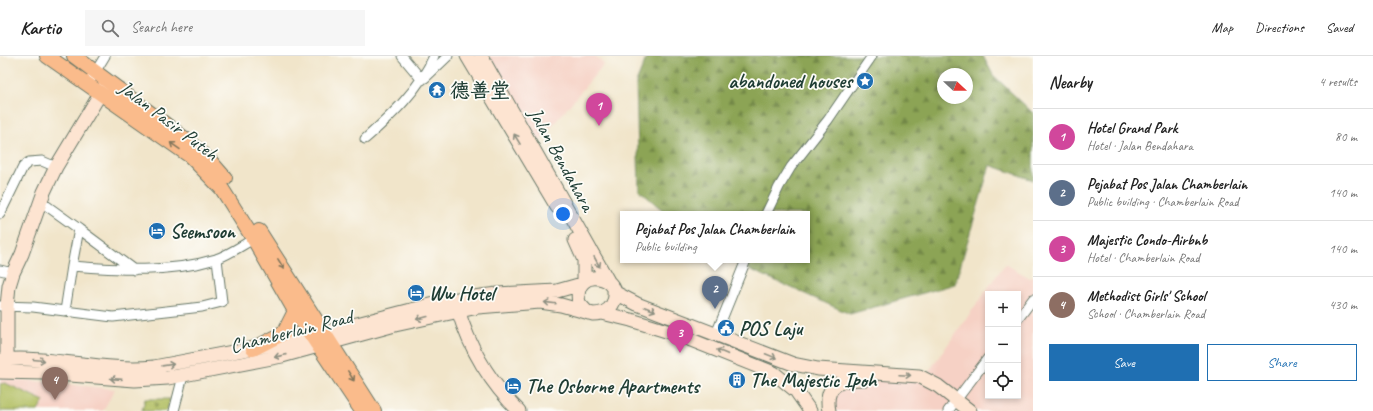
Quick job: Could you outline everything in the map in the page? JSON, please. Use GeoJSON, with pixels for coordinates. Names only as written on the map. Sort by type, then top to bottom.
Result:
{"type":"FeatureCollection","features":[{"type":"Feature","properties":{"kind":"main road","name":"Jalan Pasir Puteh"},"geometry":{"type":"LineString","coordinates":[[47,56],[190,156],[205,170],[222,189],[257,236],[321,339]]}},
{"type":"Feature","properties":{"kind":"main road","name":"Jalan Pasir Puteh"},"geometry":{"type":"LineString","coordinates":[[74,56],[189,142],[212,163],[229,183],[295,311],[321,339]]}},
{"type":"Feature","properties":{"kind":"main road","name":"Jalan Bendahara"},"geometry":{"type":"LineString","coordinates":[[468,56],[482,82],[611,287]]}},
{"type":"Feature","properties":{"kind":"main road"},"geometry":{"type":"LineString","coordinates":[[473,56],[482,82]]}},
{"type":"Feature","properties":{"kind":"main road","name":"Jalan Bendahara"},"geometry":{"type":"LineString","coordinates":[[481,56],[569,220],[582,252],[585,267],[583,283]]}},
{"type":"Feature","properties":{"kind":"main road"},"geometry":{"type":"LineString","coordinates":[[4,359],[4,306],[13,273],[22,254],[40,201],[56,167],[108,80]]}},
{"type":"Feature","properties":{"kind":"main road"},"geometry":{"type":"LineString","coordinates":[[810,411],[796,391],[774,374],[670,332],[602,313],[588,313],[579,303],[578,296],[583,283],[598,277],[638,304],[793,364],[839,370],[870,371],[880,374],[919,376],[938,386],[970,411]]}},
{"type":"Feature","properties":{"kind":"main road","name":"Chamberlain Road"},"geometry":{"type":"LineString","coordinates":[[0,372],[38,373],[135,380],[183,376],[250,363],[321,339],[450,300],[497,294],[557,291],[583,283]]}},
{"type":"Feature","properties":{"kind":"main road"},"geometry":{"type":"LineString","coordinates":[[602,313],[610,308],[614,298],[611,287]]}},
{"type":"Feature","properties":{"kind":"main road","name":"Chamberlain Road"},"geometry":{"type":"LineString","coordinates":[[4,359],[146,368],[178,364],[253,349],[321,339],[458,310],[497,304],[540,302],[561,305],[588,313]]}},
{"type":"Feature","properties":{"kind":"main road"},"geometry":{"type":"LineString","coordinates":[[458,310],[484,369],[497,387],[519,411]]}},
{"type":"Feature","properties":{"kind":"main road"},"geometry":{"type":"LineString","coordinates":[[253,349],[284,333],[295,311]]}},
{"type":"Feature","properties":{"kind":"main road"},"geometry":{"type":"LineString","coordinates":[[321,339],[362,411]]}},
{"type":"Feature","properties":{"kind":"main road"},"geometry":{"type":"LineString","coordinates":[[321,339],[374,411]]}},
{"type":"Feature","properties":{"kind":"main road"},"geometry":{"type":"LineString","coordinates":[[829,411],[828,398],[836,383],[844,380],[869,379],[880,374]]}},
{"type":"Feature","properties":{"kind":"street"},"geometry":{"type":"LineString","coordinates":[[88,84],[105,56]]}},
{"type":"Feature","properties":{"kind":"street"},"geometry":{"type":"LineString","coordinates":[[402,56],[422,80]]}},
{"type":"Feature","properties":{"kind":"street"},"geometry":{"type":"LineString","coordinates":[[422,80],[434,56]]}},
{"type":"Feature","properties":{"kind":"street"},"geometry":{"type":"LineString","coordinates":[[365,139],[396,111],[422,80],[448,56]]}},
{"type":"Feature","properties":{"kind":"street"},"geometry":{"type":"LineString","coordinates":[[768,211],[791,167],[828,120],[872,56]]}},
{"type":"Feature","properties":{"kind":"street"},"geometry":{"type":"LineString","coordinates":[[0,214],[23,167],[29,162],[42,161],[56,167]]}},
{"type":"Feature","properties":{"kind":"street"},"geometry":{"type":"LineString","coordinates":[[40,201],[134,270]]}},
{"type":"Feature","properties":{"kind":"street"},"geometry":{"type":"LineString","coordinates":[[65,311],[79,229]]}},
{"type":"Feature","properties":{"kind":"street"},"geometry":{"type":"LineString","coordinates":[[72,266],[134,270],[184,266],[217,259],[257,236]]}},
{"type":"Feature","properties":{"kind":"street"},"geometry":{"type":"LineString","coordinates":[[4,306],[113,317],[202,307],[222,302],[217,259]]}},
{"type":"Feature","properties":{"kind":"street"},"geometry":{"type":"LineString","coordinates":[[716,334],[745,263]]}},
{"type":"Feature","properties":{"kind":"street"},"geometry":{"type":"LineString","coordinates":[[0,270],[13,273]]}},
{"type":"Feature","properties":{"kind":"street"},"geometry":{"type":"LineString","coordinates":[[1021,315],[1033,299]]}},
{"type":"Feature","properties":{"kind":"street"},"geometry":{"type":"LineString","coordinates":[[948,411],[985,362]]}},
{"type":"Feature","properties":{"kind":"street"},"geometry":{"type":"LineString","coordinates":[[174,411],[183,376]]}},
{"type":"Feature","properties":{"kind":"shaded area"},"geometry":{"type":"Polygon","coordinates":[[[489,56],[595,56],[604,64],[537,144],[489,56]]]}},
{"type":"Feature","properties":{"kind":"shaded area"},"geometry":{"type":"Polygon","coordinates":[[[1005,264],[1030,278],[1033,276],[1033,411],[829,411],[829,396],[850,373],[924,378],[985,292],[985,399],[1021,399],[1021,291],[986,291],[1005,264]]]}},
{"type":"Feature","properties":{"kind":"shaded area"},"geometry":{"type":"Polygon","coordinates":[[[0,378],[115,389],[103,411],[0,411],[0,378]]]}},
{"type":"Feature","properties":{"kind":"green space"},"geometry":{"type":"Polygon","coordinates":[[[647,56],[983,56],[993,75],[1033,113],[1033,180],[990,165],[955,284],[850,314],[736,263],[810,263],[810,211],[664,211],[639,190],[636,83],[647,56]]]}},
{"type":"Feature","properties":{"kind":"green space"},"geometry":{"type":"Polygon","coordinates":[[[5,383],[44,401],[38,411],[0,411],[0,384],[5,383]]]}},
{"type":"Feature","properties":{"kind":"green space"},"geometry":{"type":"Polygon","coordinates":[[[145,399],[170,399],[167,411],[142,411],[145,399]]]}},
{"type":"Feature","properties":{"kind":"place","name":"abandoned houses"},"geometry":{"type":"Point","coordinates":[865,81]}},
{"type":"Feature","properties":{"kind":"place","name":"德善堂"},"geometry":{"type":"Point","coordinates":[437,90]}},
{"type":"Feature","properties":{"kind":"place","name":"Hotel Grand Park"},"geometry":{"type":"Point","coordinates":[599,126]}},
{"type":"Feature","properties":{"kind":"place","name":"Seemsoon"},"geometry":{"type":"Point","coordinates":[157,231]}},
{"type":"Feature","properties":{"kind":"place","name":"Ww Hotel"},"geometry":{"type":"Point","coordinates":[416,293]}},
{"type":"Feature","properties":{"kind":"place","name":"Pejabat Pos Jalan Chamberlain"},"geometry":{"type":"Point","coordinates":[715,309]}},
{"type":"Feature","properties":{"kind":"place","name":"POS Laju"},"geometry":{"type":"Point","coordinates":[726,328]}},
{"type":"Feature","properties":{"kind":"place","name":"Majestic Condo-Airbnb"},"geometry":{"type":"Point","coordinates":[680,353]}},
{"type":"Feature","properties":{"kind":"place","name":"The Majestic Ipoh"},"geometry":{"type":"Point","coordinates":[737,380]}},
{"type":"Feature","properties":{"kind":"place","name":"The Osborne Apartments"},"geometry":{"type":"Point","coordinates":[513,386]}},
{"type":"Feature","properties":{"kind":"place","name":"Methodist Girls' School"},"geometry":{"type":"Point","coordinates":[55,400]}}]}
